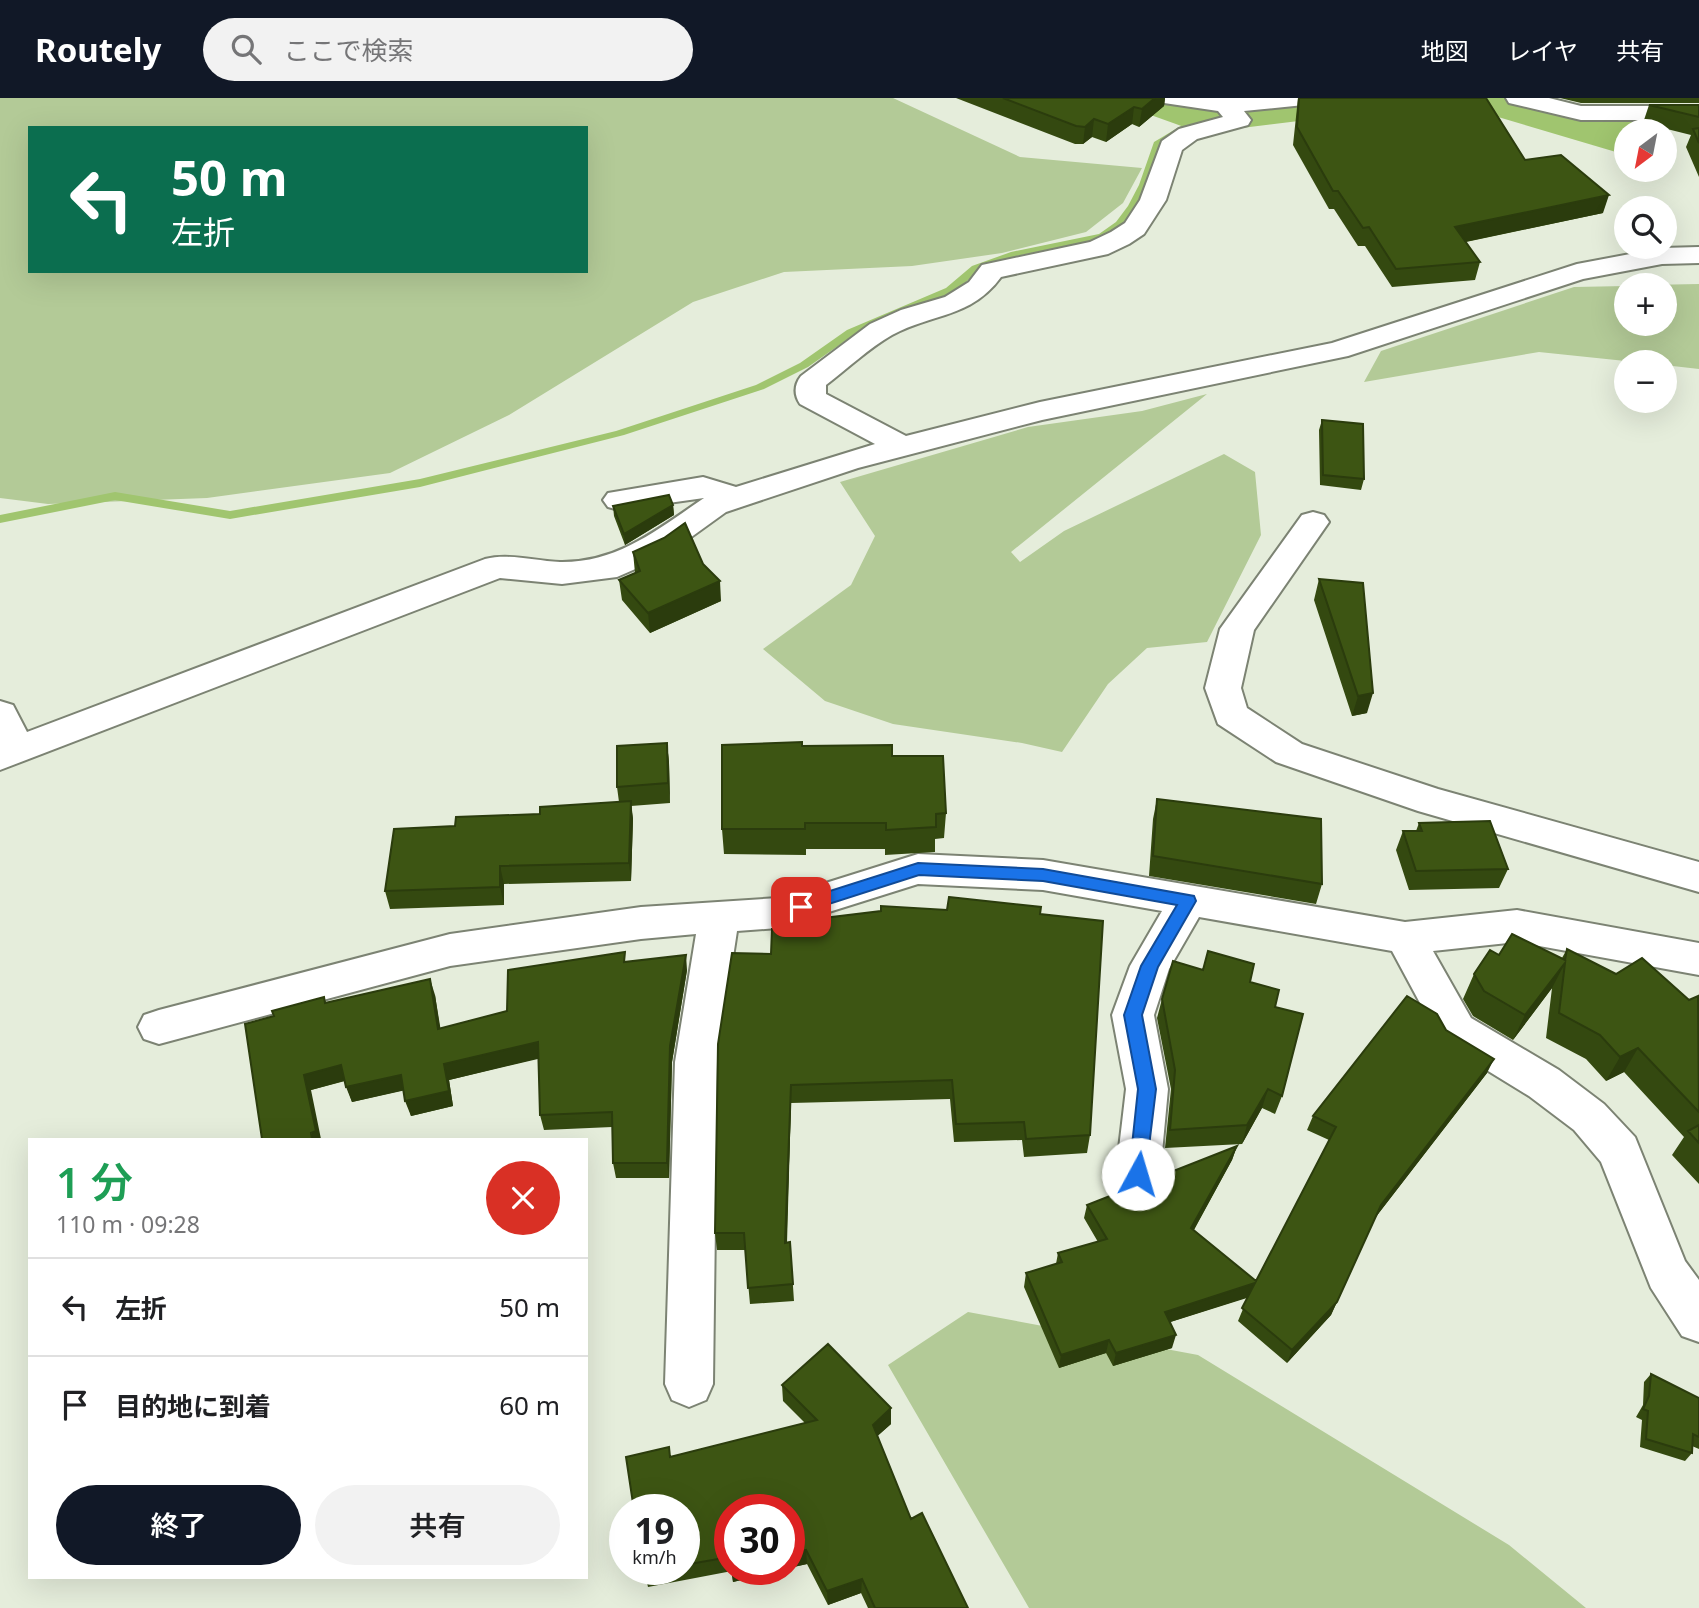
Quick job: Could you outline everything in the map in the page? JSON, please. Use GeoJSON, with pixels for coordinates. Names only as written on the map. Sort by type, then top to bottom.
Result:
{"type":"FeatureCollection","features":[{"type":"Feature","properties":{"kind":"street"},"geometry":{"type":"LineString","coordinates":[[1173,98],[1193,103],[1225,104],[1304,98]]}},
{"type":"Feature","properties":{"kind":"street"},"geometry":{"type":"LineString","coordinates":[[1518,98],[1581,113],[1596,106],[1699,113]]}},
{"type":"Feature","properties":{"kind":"street"},"geometry":{"type":"LineString","coordinates":[[901,446],[811,398],[811,382],[880,330],[955,303],[979,288],[992,271],[1098,248],[1135,228],[1153,200],[1171,146],[1188,134],[1239,120],[1225,104]]}},
{"type":"Feature","properties":{"kind":"street"},"geometry":{"type":"LineString","coordinates":[[0,714],[9,754],[497,567],[562,573],[617,566],[653,549],[715,505],[847,461],[1040,411],[1338,351],[1577,272],[1662,257],[1699,255]]}},
{"type":"Feature","properties":{"kind":"street"},"geometry":{"type":"LineString","coordinates":[[619,500],[703,487],[737,498]]}},
{"type":"Feature","properties":{"kind":"street"},"geometry":{"type":"LineString","coordinates":[[1313,522],[1237,629],[1223,688],[1231,715],[1289,752],[1431,802],[1699,877]]}},
{"type":"Feature","properties":{"kind":"street"},"geometry":{"type":"LineString","coordinates":[[159,1027],[450,950],[642,922],[778,914],[918,869],[1043,875],[1405,938],[1517,926],[1699,958]]}},
{"type":"Feature","properties":{"kind":"street"},"geometry":{"type":"LineString","coordinates":[[1138,1174],[1147,1089],[1133,1015],[1150,966],[1188,901]]}},
{"type":"Feature","properties":{"kind":"street"},"geometry":{"type":"LineString","coordinates":[[688,1384],[696,1062],[719,917]]}},
{"type":"Feature","properties":{"kind":"street"},"geometry":{"type":"LineString","coordinates":[[1405,938],[1457,1030],[1544,1083],[1589,1117],[1619,1151],[1667,1273],[1699,1320]]}},
{"type":"Feature","properties":{"kind":"green space"},"geometry":{"type":"Polygon","coordinates":[[[0,98],[893,98],[1020,157],[1142,168],[1123,203],[1086,232],[1002,253],[912,266],[784,272],[693,302],[509,415],[390,473],[207,498],[48,504],[0,498],[0,98]]]}},
{"type":"Feature","properties":{"kind":"green space"},"geometry":{"type":"Polygon","coordinates":[[[1677,284],[1699,284],[1699,369],[1677,366],[1677,350],[1614,350],[1614,360],[1539,352],[1364,382],[1381,351],[1574,287],[1614,286],[1614,336],[1677,336],[1677,284]]]}},
{"type":"Feature","properties":{"kind":"green space"},"geometry":{"type":"Polygon","coordinates":[[[1207,394],[1011,552],[1020,562],[1064,531],[1224,454],[1255,472],[1261,535],[1207,642],[1147,648],[1108,684],[1062,752],[1022,743],[893,724],[825,701],[763,649],[851,585],[875,536],[840,482],[1028,427],[1142,411],[1207,394]]]}},
{"type":"Feature","properties":{"kind":"green space"},"geometry":{"type":"Polygon","coordinates":[[[968,1312],[1198,1355],[1509,1545],[1586,1608],[1029,1608],[888,1365],[968,1312]]]}},
{"type":"Feature","properties":{"kind":"building"},"geometry":{"type":"Polygon","coordinates":[[[1003,98],[1155,98],[1142,109],[1134,107],[1108,124],[1094,119],[1085,127],[1003,98]]]}},
{"type":"Feature","properties":{"kind":"building"},"geometry":{"type":"Polygon","coordinates":[[[1299,98],[1486,98],[1525,160],[1561,155],[1609,195],[1455,227],[1480,262],[1396,269],[1369,227],[1363,228],[1338,191],[1333,191],[1297,127],[1299,98]]]}},
{"type":"Feature","properties":{"kind":"building"},"geometry":{"type":"Polygon","coordinates":[[[1649,105],[1699,105],[1699,117],[1649,105]]]}},
{"type":"Feature","properties":{"kind":"building"},"geometry":{"type":"Polygon","coordinates":[[[1699,128],[1699,143],[1693,129],[1699,128]]]}},
{"type":"Feature","properties":{"kind":"building"},"geometry":{"type":"Polygon","coordinates":[[[1322,420],[1363,424],[1364,479],[1323,475],[1322,420]]]}},
{"type":"Feature","properties":{"kind":"building"},"geometry":{"type":"Polygon","coordinates":[[[669,495],[673,505],[624,534],[613,506],[669,495]]]}},
{"type":"Feature","properties":{"kind":"building"},"geometry":{"type":"Polygon","coordinates":[[[685,523],[703,564],[720,581],[648,613],[619,580],[640,571],[633,552],[664,538],[685,523]]]}},
{"type":"Feature","properties":{"kind":"building"},"geometry":{"type":"Polygon","coordinates":[[[1319,579],[1363,583],[1373,693],[1358,696],[1319,579]]]}},
{"type":"Feature","properties":{"kind":"building"},"geometry":{"type":"Polygon","coordinates":[[[802,742],[802,746],[892,745],[892,756],[943,756],[946,813],[936,814],[936,827],[886,830],[886,823],[805,823],[805,829],[722,829],[722,745],[802,742]]]}},
{"type":"Feature","properties":{"kind":"building"},"geometry":{"type":"Polygon","coordinates":[[[667,743],[668,783],[617,787],[617,746],[667,743]]]}},
{"type":"Feature","properties":{"kind":"building"},"geometry":{"type":"Polygon","coordinates":[[[1157,799],[1321,819],[1322,884],[1153,856],[1157,799]]]}},
{"type":"Feature","properties":{"kind":"building"},"geometry":{"type":"Polygon","coordinates":[[[631,801],[629,863],[500,866],[500,887],[385,891],[394,829],[455,826],[456,817],[540,814],[540,807],[631,801]]]}},
{"type":"Feature","properties":{"kind":"building"},"geometry":{"type":"Polygon","coordinates":[[[1490,821],[1508,869],[1416,871],[1403,831],[1422,831],[1419,823],[1490,821]]]}},
{"type":"Feature","properties":{"kind":"building"},"geometry":{"type":"Polygon","coordinates":[[[949,897],[1041,907],[1040,914],[1103,921],[1090,1135],[1026,1139],[1024,1122],[956,1124],[952,1080],[791,1085],[785,1243],[790,1242],[793,1284],[748,1288],[744,1233],[715,1233],[718,1044],[732,953],[771,954],[772,929],[816,930],[816,919],[881,911],[881,906],[947,910],[949,897]]]}},
{"type":"Feature","properties":{"kind":"building"},"geometry":{"type":"Polygon","coordinates":[[[1512,934],[1565,960],[1567,949],[1616,974],[1642,958],[1689,1000],[1698,996],[1699,1112],[1638,1048],[1620,1057],[1600,1035],[1559,1013],[1565,963],[1525,1015],[1484,991],[1474,974],[1490,950],[1499,955],[1512,934]]]}},
{"type":"Feature","properties":{"kind":"building"},"geometry":{"type":"Polygon","coordinates":[[[1208,951],[1254,964],[1250,982],[1279,990],[1275,1007],[1303,1014],[1282,1096],[1268,1089],[1247,1125],[1170,1130],[1175,1070],[1162,999],[1173,961],[1203,970],[1208,951]]]}},
{"type":"Feature","properties":{"kind":"building"},"geometry":{"type":"Polygon","coordinates":[[[625,952],[624,962],[686,955],[670,1046],[667,1163],[613,1163],[612,1112],[540,1115],[538,1042],[444,1064],[449,1091],[405,1101],[401,1075],[346,1087],[341,1065],[304,1075],[316,1131],[311,1133],[312,1138],[262,1138],[245,1024],[274,1016],[272,1011],[324,997],[325,1003],[430,979],[438,1029],[507,1011],[508,970],[625,952]]]}},
{"type":"Feature","properties":{"kind":"building"},"geometry":{"type":"Polygon","coordinates":[[[1407,996],[1437,1014],[1446,1030],[1494,1059],[1381,1205],[1337,1302],[1292,1350],[1242,1308],[1255,1283],[1165,1312],[1176,1335],[1116,1353],[1109,1340],[1061,1355],[1026,1273],[1062,1262],[1058,1253],[1107,1239],[1087,1205],[1237,1146],[1191,1228],[1256,1281],[1336,1127],[1313,1116],[1407,996]]]}},
{"type":"Feature","properties":{"kind":"building"},"geometry":{"type":"Polygon","coordinates":[[[1699,1125],[1699,1143],[1688,1131],[1699,1125]]]}},
{"type":"Feature","properties":{"kind":"building"},"geometry":{"type":"Polygon","coordinates":[[[828,1344],[891,1408],[873,1425],[911,1519],[922,1513],[968,1608],[875,1608],[862,1579],[827,1591],[805,1550],[805,1494],[714,1494],[714,1560],[700,1562],[700,1494],[632,1494],[626,1457],[669,1447],[670,1457],[817,1420],[782,1385],[828,1344]]]}},
{"type":"Feature","properties":{"kind":"building"},"geometry":{"type":"Polygon","coordinates":[[[1651,1374],[1699,1398],[1699,1437],[1693,1434],[1692,1453],[1646,1439],[1648,1411],[1643,1409],[1649,1396],[1651,1374]]]}},
{"type":"Feature","properties":{"kind":"waterway"},"geometry":{"type":"LineString","coordinates":[[1153,98],[1201,117],[1356,98]]}},
{"type":"Feature","properties":{"kind":"waterway"},"geometry":{"type":"LineString","coordinates":[[1490,98],[1614,134]]}},
{"type":"Feature","properties":{"kind":"waterway"},"geometry":{"type":"LineString","coordinates":[[0,519],[115,496],[230,515],[420,483],[620,433],[760,387],[804,365],[851,332],[950,290],[976,268],[1014,254],[1102,236],[1119,224],[1132,206],[1144,185],[1157,144],[1201,117]]}},
{"type":"Feature","properties":{"kind":"route"},"geometry":{"type":"LineString","coordinates":[[801,907],[918,869],[1043,875],[1188,901],[1150,966],[1133,1015],[1147,1089],[1138,1174]]}}]}
